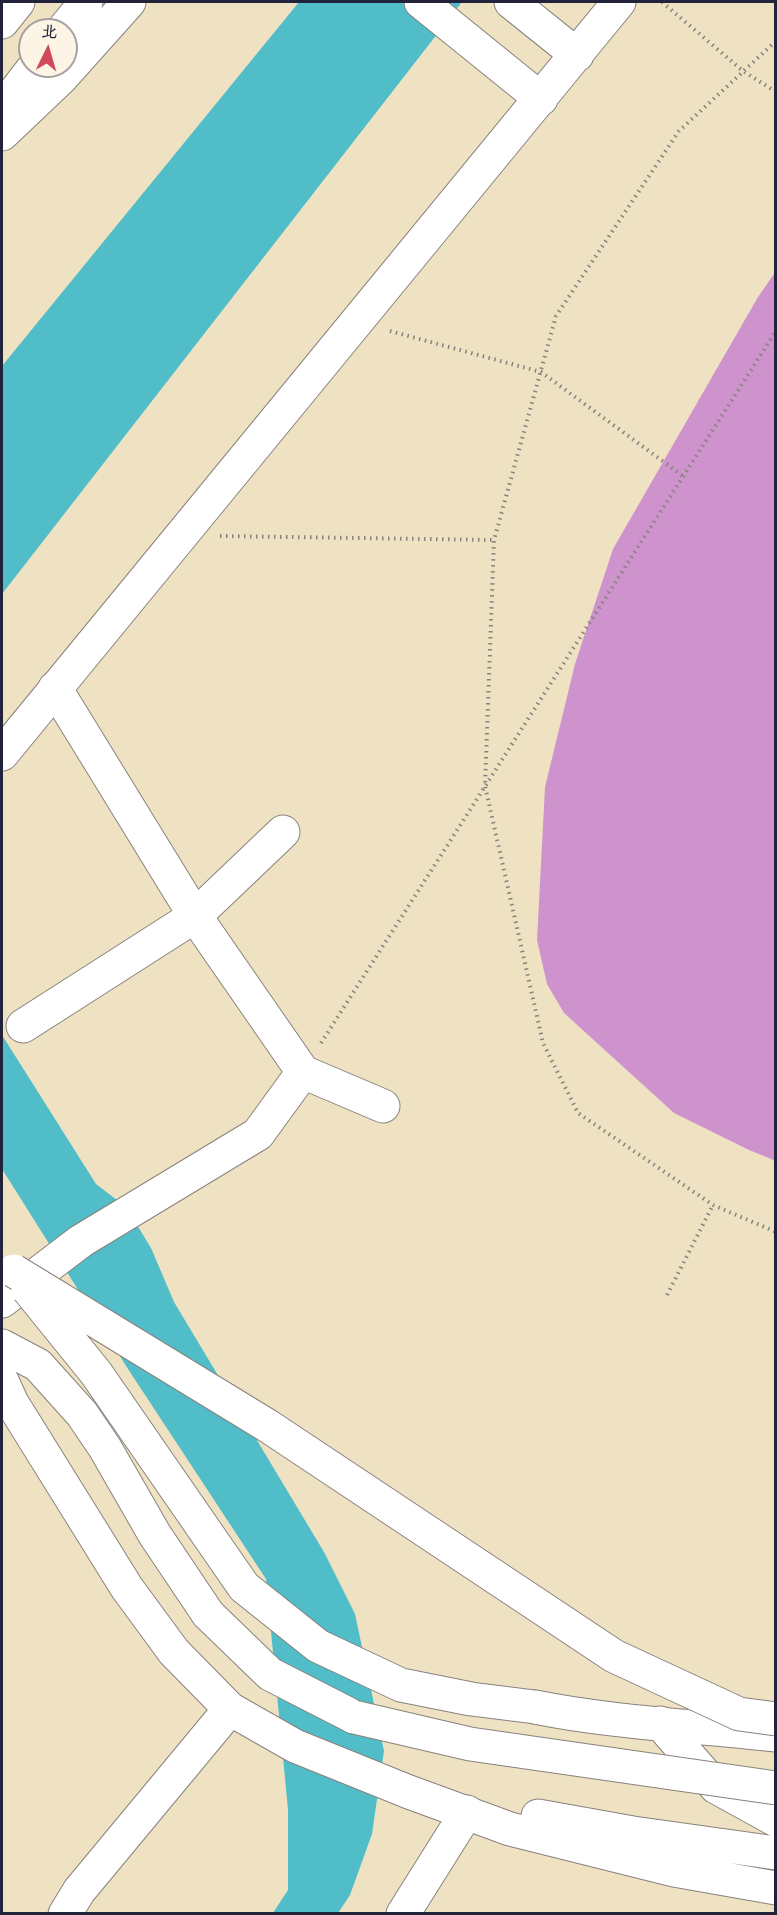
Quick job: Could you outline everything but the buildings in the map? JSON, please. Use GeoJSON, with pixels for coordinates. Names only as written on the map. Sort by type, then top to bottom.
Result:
{"type":"FeatureCollection","features":[{"type":"Feature","properties":{"kind":"main road"},"geometry":{"type":"LineString","coordinates":[[2,22],[18,2]]}},
{"type":"Feature","properties":{"kind":"main road"},"geometry":{"type":"LineString","coordinates":[[73,18],[86,2]]}},
{"type":"Feature","properties":{"kind":"main road"},"geometry":{"type":"LineString","coordinates":[[2,134],[60,78],[129,2]]}},
{"type":"Feature","properties":{"kind":"main road"},"geometry":{"type":"LineString","coordinates":[[400,2],[458,32]]}},
{"type":"Feature","properties":{"kind":"main road"},"geometry":{"type":"LineString","coordinates":[[421,2],[541,99]]}},
{"type":"Feature","properties":{"kind":"main road"},"geometry":{"type":"LineString","coordinates":[[511,2],[577,55]]}},
{"type":"Feature","properties":{"kind":"main road"},"geometry":{"type":"LineString","coordinates":[[2,754],[619,2]]}},
{"type":"Feature","properties":{"kind":"main road"},"geometry":{"type":"LineString","coordinates":[[2,109],[26,78]]}},
{"type":"Feature","properties":{"kind":"main road"},"geometry":{"type":"LineString","coordinates":[[55,688],[195,916],[303,1072],[383,1106]]}},
{"type":"Feature","properties":{"kind":"main road"},"geometry":{"type":"LineString","coordinates":[[23,1026],[195,916],[283,832]]}},
{"type":"Feature","properties":{"kind":"main road"},"geometry":{"type":"LineString","coordinates":[[2,1301],[81,1241],[258,1134],[303,1072]]}},
{"type":"Feature","properties":{"kind":"main road"},"geometry":{"type":"LineString","coordinates":[[8,1267],[96,1373],[244,1587],[318,1646],[401,1685],[471,1699],[535,1707],[588,1717],[776,1735]]}},
{"type":"Feature","properties":{"kind":"main road"},"geometry":{"type":"LineString","coordinates":[[8,1267],[268,1426],[614,1656],[739,1714],[776,1719]]}},
{"type":"Feature","properties":{"kind":"main road"},"geometry":{"type":"LineString","coordinates":[[2,1346],[38,1365],[82,1414],[105,1448],[155,1536],[207,1614],[270,1674],[354,1717],[470,1744],[776,1788]]}},
{"type":"Feature","properties":{"kind":"main road"},"geometry":{"type":"LineString","coordinates":[[2,1381],[12,1403],[127,1588],[174,1652],[230,1709],[295,1746],[409,1792],[510,1829],[663,1868],[776,1888]]}},
{"type":"Feature","properties":{"kind":"main road"},"geometry":{"type":"LineString","coordinates":[[65,1914],[79,1892],[230,1709]]}},
{"type":"Feature","properties":{"kind":"main road"},"geometry":{"type":"LineString","coordinates":[[660,1723],[716,1787],[776,1820]]}},
{"type":"Feature","properties":{"kind":"main road"},"geometry":{"type":"LineString","coordinates":[[409,1792],[633,1833],[776,1853]]}},
{"type":"Feature","properties":{"kind":"main road"},"geometry":{"type":"LineString","coordinates":[[404,1914],[467,1812]]}},
{"type":"Feature","properties":{"kind":"path"},"geometry":{"type":"LineString","coordinates":[[662,2],[743,71],[776,92]]}},
{"type":"Feature","properties":{"kind":"path"},"geometry":{"type":"LineString","coordinates":[[776,41],[679,131],[556,316],[494,540],[485,786],[543,1043],[578,1113],[713,1205],[776,1232]]}},
{"type":"Feature","properties":{"kind":"path"},"geometry":{"type":"LineString","coordinates":[[357,322],[541,372],[682,476]]}},
{"type":"Feature","properties":{"kind":"path"},"geometry":{"type":"LineString","coordinates":[[303,1072],[776,331]]}},
{"type":"Feature","properties":{"kind":"path"},"geometry":{"type":"LineString","coordinates":[[180,536],[494,540]]}},
{"type":"Feature","properties":{"kind":"path"},"geometry":{"type":"LineString","coordinates":[[667,1294],[713,1205]]}},
{"type":"Feature","properties":{"kind":"water"},"geometry":{"type":"Polygon","coordinates":[[[299,2],[462,2],[2,594],[2,366],[299,2]]]}},
{"type":"Feature","properties":{"kind":"water"},"geometry":{"type":"Polygon","coordinates":[[[2,1035],[96,1184],[126,1207],[151,1248],[174,1302],[324,1552],[355,1614],[384,1751],[372,1834],[350,1895],[338,1913],[273,1913],[288,1890],[288,1810],[266,1579],[128,1369],[2,1169],[2,1035]]]}}]}
